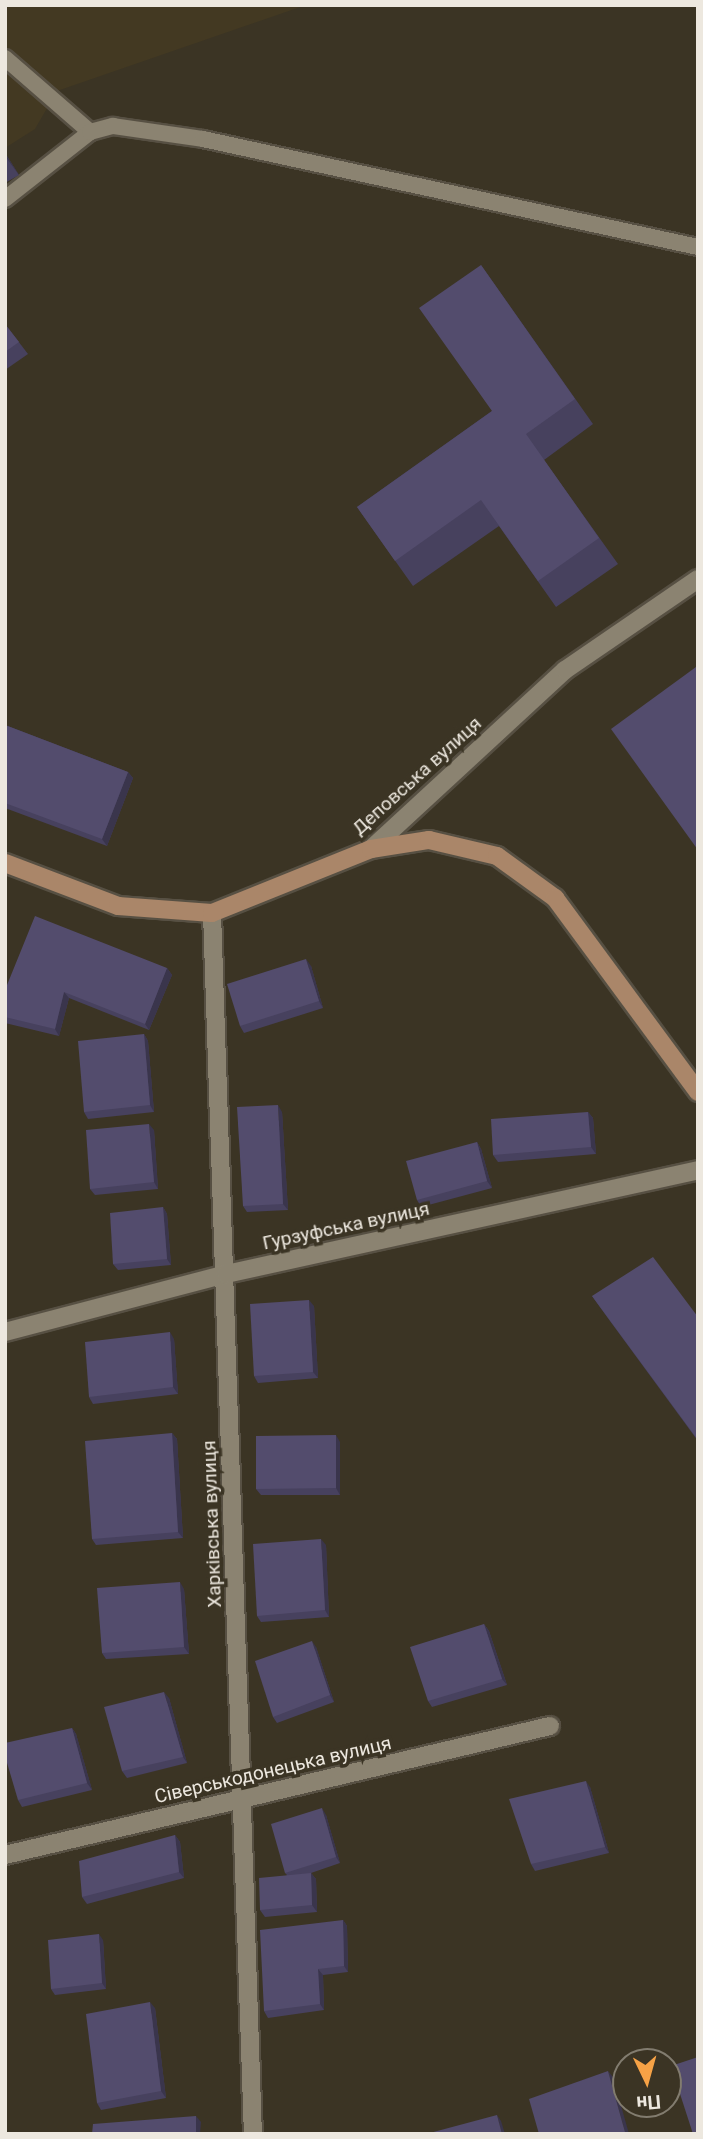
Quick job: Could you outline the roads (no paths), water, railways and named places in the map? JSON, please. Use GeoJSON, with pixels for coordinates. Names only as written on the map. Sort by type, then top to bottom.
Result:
{"type":"FeatureCollection","features":[{"type":"Feature","properties":{"kind":"main road"},"geometry":{"type":"LineString","coordinates":[[371,849],[429,840],[496,856],[555,898],[698,1092]]}},
{"type":"Feature","properties":{"kind":"main road","name":"Деповська вулиця"},"geometry":{"type":"LineString","coordinates":[[5,863],[118,905],[212,912],[371,849]]}},
{"type":"Feature","properties":{"kind":"street","name":"Деповська вулиця"},"geometry":{"type":"LineString","coordinates":[[371,849],[565,670],[698,579]]}},
{"type":"Feature","properties":{"kind":"street","name":"Харківська вулиця"},"geometry":{"type":"LineString","coordinates":[[212,912],[253,2134]]}},
{"type":"Feature","properties":{"kind":"street","name":"Гурзуфська вулиця"},"geometry":{"type":"LineString","coordinates":[[5,1332],[226,1274],[698,1170]]}},
{"type":"Feature","properties":{"kind":"street","name":"Сіверськодонецька вулиця"},"geometry":{"type":"LineString","coordinates":[[5,1855],[550,1726]]}},
{"type":"Feature","properties":{"kind":"lane"},"geometry":{"type":"LineString","coordinates":[[5,58],[90,132]]}},
{"type":"Feature","properties":{"kind":"lane"},"geometry":{"type":"LineString","coordinates":[[5,199],[90,132],[113,126],[191,136],[698,247]]}}]}
